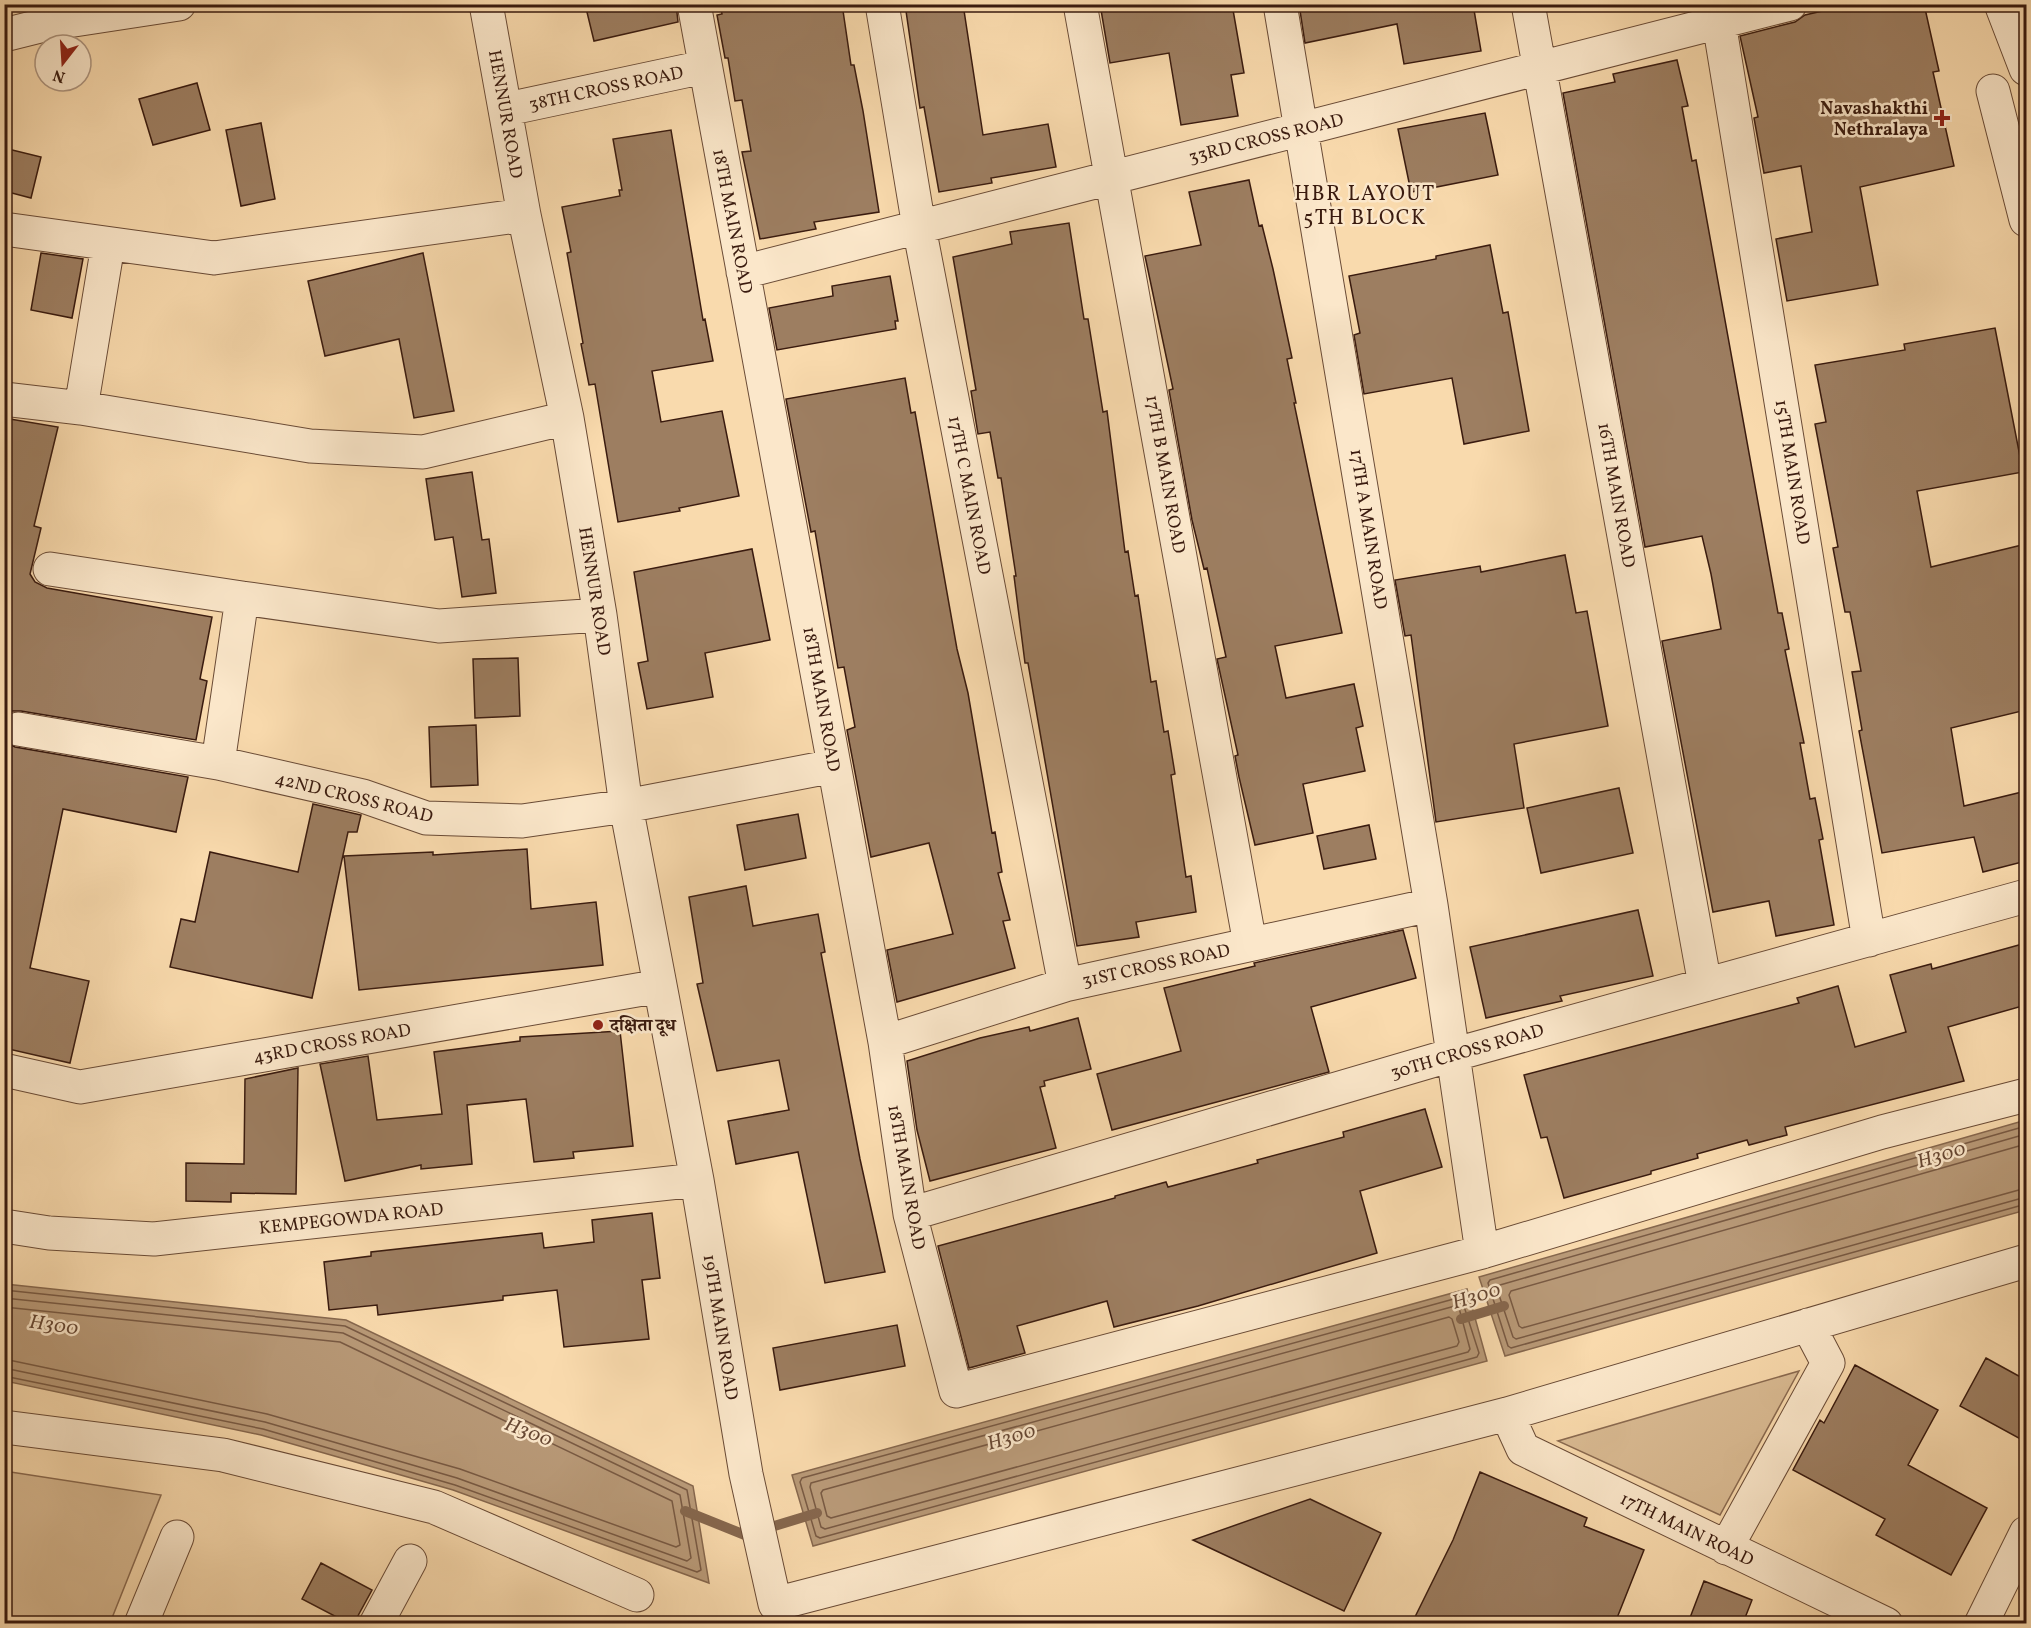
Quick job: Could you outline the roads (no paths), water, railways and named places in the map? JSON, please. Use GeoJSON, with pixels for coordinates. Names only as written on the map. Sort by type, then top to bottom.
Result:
{"type":"FeatureCollection","features":[{"type":"Feature","properties":{"kind":"street"},"geometry":{"type":"LineString","coordinates":[[4,35],[48,24],[179,4]]}},
{"type":"Feature","properties":{"kind":"street","name":"HENNUR ROAD"},"geometry":{"type":"LineString","coordinates":[[486,4],[507,109],[524,215],[567,418],[600,615],[626,806],[697,1180]]}},
{"type":"Feature","properties":{"kind":"street","name":"18TH MAIN ROAD"},"geometry":{"type":"LineString","coordinates":[[694,4],[885,1042],[910,1214],[956,1391],[1482,1252]]}},
{"type":"Feature","properties":{"kind":"street","name":"17TH C MAIN ROAD"},"geometry":{"type":"LineString","coordinates":[[882,4],[919,228],[1065,985]]}},
{"type":"Feature","properties":{"kind":"street","name":"17TH B MAIN ROAD"},"geometry":{"type":"LineString","coordinates":[[1080,4],[1250,944]]}},
{"type":"Feature","properties":{"kind":"street","name":"17TH A MAIN ROAD"},"geometry":{"type":"LineString","coordinates":[[1280,4],[1303,129],[1431,905],[1482,1252]]}},
{"type":"Feature","properties":{"kind":"street","name":"16TH MAIN ROAD"},"geometry":{"type":"LineString","coordinates":[[1528,4],[1705,985]]}},
{"type":"Feature","properties":{"kind":"street","name":"33RD CROSS ROAD"},"geometry":{"type":"LineString","coordinates":[[743,272],[1540,68],[1717,14],[1790,4]]}},
{"type":"Feature","properties":{"kind":"street"},"geometry":{"type":"LineString","coordinates":[[2001,4],[2026,69]]}},
{"type":"Feature","properties":{"kind":"street","name":"15TH MAIN ROAD"},"geometry":{"type":"LineString","coordinates":[[1717,14],[1869,940]]}},
{"type":"Feature","properties":{"kind":"street","name":"38TH CROSS ROAD"},"geometry":{"type":"LineString","coordinates":[[507,109],[705,67]]}},
{"type":"Feature","properties":{"kind":"street"},"geometry":{"type":"LineString","coordinates":[[1992,91],[2026,209]]}},
{"type":"Feature","properties":{"kind":"street"},"geometry":{"type":"LineString","coordinates":[[4,229],[214,258],[524,215]]}},
{"type":"Feature","properties":{"kind":"street"},"geometry":{"type":"LineString","coordinates":[[81,408],[108,245]]}},
{"type":"Feature","properties":{"kind":"street"},"geometry":{"type":"LineString","coordinates":[[4,399],[81,408],[310,446],[423,452],[567,418]]}},
{"type":"Feature","properties":{"kind":"street"},"geometry":{"type":"LineString","coordinates":[[50,569],[440,626],[600,615]]}},
{"type":"Feature","properties":{"kind":"street"},"geometry":{"type":"LineString","coordinates":[[218,763],[242,598]]}},
{"type":"Feature","properties":{"kind":"street","name":"42ND CROSS ROAD"},"geometry":{"type":"LineString","coordinates":[[18,729],[218,763],[363,796],[426,819],[522,821],[626,806],[834,766]]}},
{"type":"Feature","properties":{"kind":"street","name":"30TH CROSS ROAD"},"geometry":{"type":"LineString","coordinates":[[910,1214],[1452,1055],[2026,896]]}},
{"type":"Feature","properties":{"kind":"street","name":"31ST CROSS ROAD"},"geometry":{"type":"LineString","coordinates":[[885,1042],[1065,985],[1431,905]]}},
{"type":"Feature","properties":{"kind":"street","name":"43RD CROSS ROAD"},"geometry":{"type":"LineString","coordinates":[[4,1070],[80,1087],[660,986]]}},
{"type":"Feature","properties":{"kind":"street"},"geometry":{"type":"LineString","coordinates":[[1482,1252],[1882,1132],[2026,1095]]}},
{"type":"Feature","properties":{"kind":"street","name":"KEMPEGOWDA ROAD"},"geometry":{"type":"LineString","coordinates":[[4,1226],[49,1233],[154,1239],[697,1180]]}},
{"type":"Feature","properties":{"kind":"street","name":"19TH MAIN ROAD"},"geometry":{"type":"LineString","coordinates":[[697,1180],[746,1474],[775,1604],[1507,1414]]}},
{"type":"Feature","properties":{"kind":"street"},"geometry":{"type":"LineString","coordinates":[[1507,1414],[2026,1261]]}},
{"type":"Feature","properties":{"kind":"street"},"geometry":{"type":"LineString","coordinates":[[1726,1548],[1828,1363],[1808,1325]]}},
{"type":"Feature","properties":{"kind":"street","name":"17TH MAIN ROAD"},"geometry":{"type":"LineString","coordinates":[[1507,1414],[1523,1449],[1886,1623]]}},
{"type":"Feature","properties":{"kind":"street"},"geometry":{"type":"LineString","coordinates":[[4,1426],[223,1455],[434,1507],[636,1595]]}},
{"type":"Feature","properties":{"kind":"street"},"geometry":{"type":"LineString","coordinates":[[1981,1623],[2026,1533]]}},
{"type":"Feature","properties":{"kind":"street"},"geometry":{"type":"LineString","coordinates":[[141,1623],[177,1537]]}},
{"type":"Feature","properties":{"kind":"street"},"geometry":{"type":"LineString","coordinates":[[376,1623],[410,1561]]}},
{"type":"Feature","properties":{"kind":"water"},"geometry":{"type":"Polygon","coordinates":[[[2026,1120],[2026,1210],[1505,1356],[1479,1277],[2026,1120]]]}},
{"type":"Feature","properties":{"kind":"water"},"geometry":{"type":"Polygon","coordinates":[[[5,1284],[346,1320],[693,1486],[709,1583],[453,1490],[261,1435],[5,1381],[5,1284]]]}},
{"type":"Feature","properties":{"kind":"water"},"geometry":{"type":"Polygon","coordinates":[[[1467,1289],[1487,1361],[813,1546],[792,1475],[1467,1289]]]}},
{"type":"Feature","properties":{"kind":"waterway","name":"H300"},"geometry":{"type":"LineString","coordinates":[[1461,1319],[1504,1306]]}},
{"type":"Feature","properties":{"kind":"waterway","name":"H300"},"geometry":{"type":"LineString","coordinates":[[685,1511],[745,1535],[817,1513]]}},
{"type":"Feature","properties":{"kind":"place","name":"Navashakthi Nethralaya"},"geometry":{"type":"Point","coordinates":[1942,118]}},
{"type":"Feature","properties":{"kind":"place","name":"दक्षिता दूध"},"geometry":{"type":"Point","coordinates":[598,1025]}},
{"type":"Feature","properties":{"kind":"district","name":"HBR LAYOUT 5TH BLOCK"},"geometry":{"type":"Point","coordinates":[1365,205]}}]}
